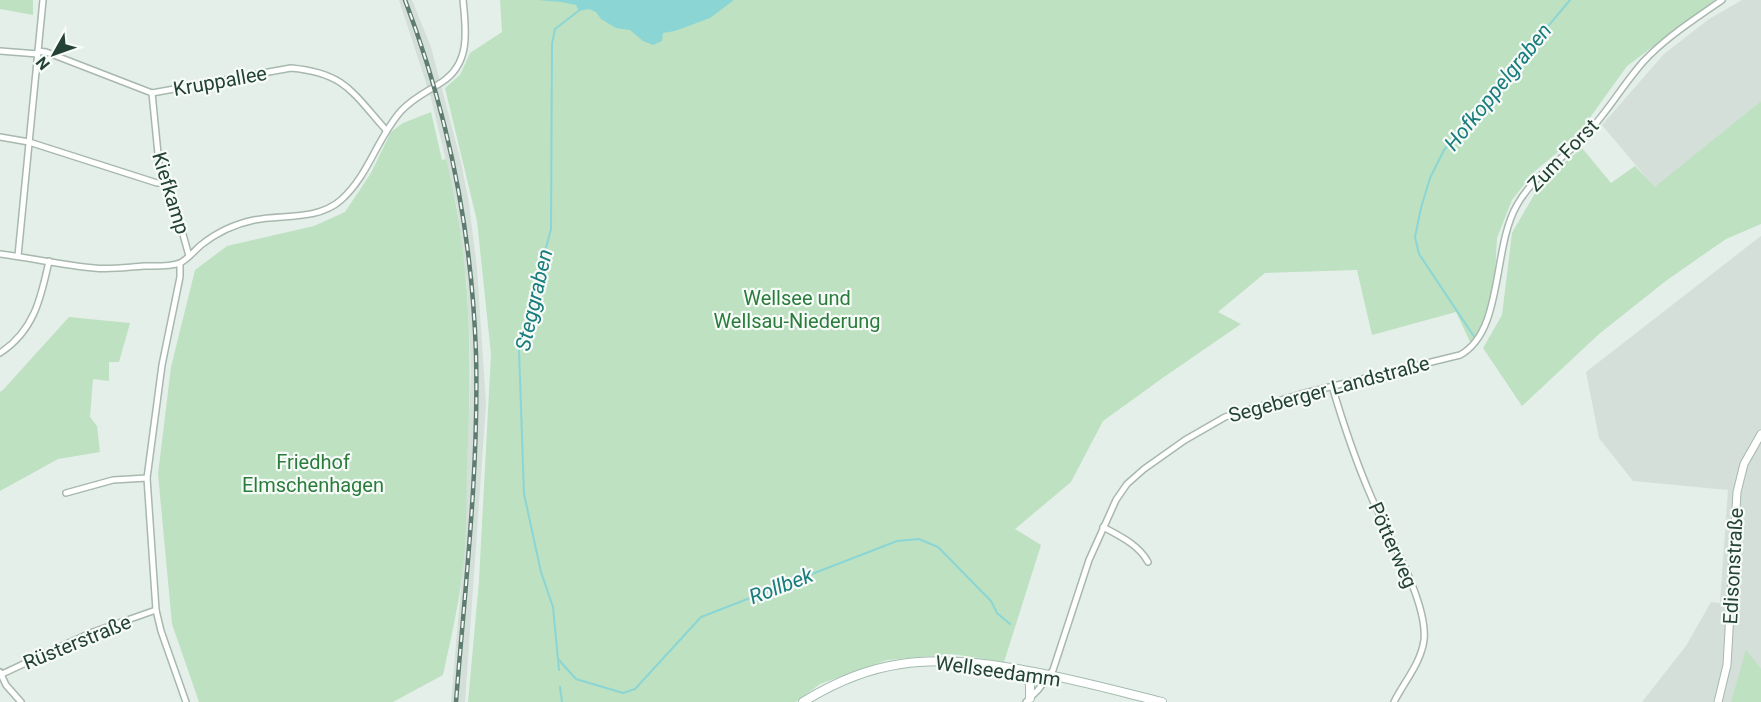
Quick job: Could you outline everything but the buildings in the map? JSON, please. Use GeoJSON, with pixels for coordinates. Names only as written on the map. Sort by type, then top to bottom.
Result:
{"type":"FeatureCollection","features":[{"type":"Feature","properties":{"kind":"main road","name":"Wellseedamm"},"geometry":{"type":"LineString","coordinates":[[803,702],[854,676],[901,664],[953,661],[1017,669],[1162,702]]}},
{"type":"Feature","properties":{"kind":"main road"},"geometry":{"type":"LineString","coordinates":[[1017,669],[1030,683],[1028,700]]}},
{"type":"Feature","properties":{"kind":"street"},"geometry":{"type":"LineString","coordinates":[[18,256],[43,0]]}},
{"type":"Feature","properties":{"kind":"street"},"geometry":{"type":"LineString","coordinates":[[0,254],[96,269],[164,266],[180,263],[201,245],[227,229],[252,220],[321,212],[340,201],[366,170],[386,130],[411,101],[454,72],[465,47],[466,28],[463,0]]}},
{"type":"Feature","properties":{"kind":"street","name":"Zum Forst"},"geometry":{"type":"LineString","coordinates":[[1469,350],[1481,337],[1487,324],[1503,240],[1516,206],[1538,176],[1581,140],[1644,62],[1675,33],[1722,0]]}},
{"type":"Feature","properties":{"kind":"street","name":"Kruppallee"},"geometry":{"type":"LineString","coordinates":[[0,51],[46,52],[152,93],[291,68],[312,70],[344,83],[386,130]]}},
{"type":"Feature","properties":{"kind":"street","name":"Kiefkamp"},"geometry":{"type":"LineString","coordinates":[[152,93],[159,164],[189,256]]}},
{"type":"Feature","properties":{"kind":"street"},"geometry":{"type":"LineString","coordinates":[[0,137],[29,142],[157,183],[164,183]]}},
{"type":"Feature","properties":{"kind":"street"},"geometry":{"type":"LineString","coordinates":[[0,353],[20,337],[31,322],[39,304],[49,261]]}},
{"type":"Feature","properties":{"kind":"street"},"geometry":{"type":"LineString","coordinates":[[180,263],[180,277],[162,365],[147,478],[156,610],[160,631],[186,702]]}},
{"type":"Feature","properties":{"kind":"street","name":"Segeberger Landstraße"},"geometry":{"type":"LineString","coordinates":[[1028,700],[1053,670],[1089,560],[1116,500],[1127,484],[1144,469],[1210,424],[1239,412],[1332,386],[1460,355],[1469,350]]}},
{"type":"Feature","properties":{"kind":"street","name":"Pötterweg"},"geometry":{"type":"LineString","coordinates":[[1332,386],[1351,449],[1404,566],[1420,609],[1424,638],[1422,650],[1394,702]]}},
{"type":"Feature","properties":{"kind":"street","name":"Edisonstraße"},"geometry":{"type":"LineString","coordinates":[[1718,702],[1727,665],[1737,492],[1744,464],[1761,434]]}},
{"type":"Feature","properties":{"kind":"street"},"geometry":{"type":"LineString","coordinates":[[66,493],[113,480],[147,478]]}},
{"type":"Feature","properties":{"kind":"street"},"geometry":{"type":"LineString","coordinates":[[1103,527],[1133,544],[1148,562]]}},
{"type":"Feature","properties":{"kind":"street","name":"Rüsterstraße"},"geometry":{"type":"LineString","coordinates":[[0,674],[90,633],[156,610]]}},
{"type":"Feature","properties":{"kind":"street"},"geometry":{"type":"LineString","coordinates":[[0,674],[6,685],[21,702]]}},
{"type":"Feature","properties":{"kind":"shaded area"},"geometry":{"type":"Polygon","coordinates":[[[399,0],[412,0],[431,47],[461,162],[477,268],[486,404],[465,702],[451,702],[462,575],[471,372],[467,285],[457,207],[447,165],[431,98],[399,0]]]}},
{"type":"Feature","properties":{"kind":"shaded area"},"geometry":{"type":"Polygon","coordinates":[[[1742,0],[1761,0],[1761,101],[1655,188],[1602,125],[1664,54],[1709,19],[1742,0]]]}},
{"type":"Feature","properties":{"kind":"shaded area"},"geometry":{"type":"Polygon","coordinates":[[[1761,236],[1761,702],[1642,702],[1686,646],[1711,602],[1720,603],[1728,490],[1633,481],[1599,438],[1586,372],[1761,236]]]}},
{"type":"Feature","properties":{"kind":"green space"},"geometry":{"type":"Polygon","coordinates":[[[0,0],[33,0],[33,15],[0,9],[0,0]]]}},
{"type":"Feature","properties":{"kind":"green space","name":"Wellsee und Wellsau-Niederung"},"geometry":{"type":"Polygon","coordinates":[[[500,0],[1715,0],[1627,66],[1576,137],[1535,171],[1512,200],[1497,238],[1493,310],[1472,346],[1456,312],[1372,335],[1357,270],[1265,273],[1218,312],[1241,324],[1103,421],[1071,482],[1015,529],[1041,545],[1004,662],[952,654],[887,660],[820,684],[796,702],[468,702],[479,581],[491,354],[477,221],[445,88],[460,75],[470,53],[502,32],[500,0]]]}},
{"type":"Feature","properties":{"kind":"green space"},"geometry":{"type":"Polygon","coordinates":[[[1761,101],[1761,224],[1726,239],[1667,280],[1599,334],[1522,406],[1483,348],[1502,315],[1512,233],[1541,183],[1582,148],[1611,183],[1635,166],[1655,187],[1761,101]]]}},
{"type":"Feature","properties":{"kind":"green space","name":"Friedhof Elmschenhagen"},"geometry":{"type":"Polygon","coordinates":[[[431,112],[442,160],[446,159],[455,197],[465,274],[469,350],[465,549],[458,601],[443,675],[393,702],[199,702],[172,624],[158,474],[171,367],[195,270],[227,246],[314,226],[345,212],[371,173],[391,132],[403,123],[431,112]]]}},
{"type":"Feature","properties":{"kind":"green space"},"geometry":{"type":"Polygon","coordinates":[[[69,317],[130,323],[119,362],[109,362],[109,381],[93,379],[90,417],[97,426],[100,452],[58,459],[0,491],[0,392],[69,317]]]}},
{"type":"Feature","properties":{"kind":"green space"},"geometry":{"type":"Polygon","coordinates":[[[1746,650],[1761,669],[1761,702],[1731,702],[1746,650]]]}},
{"type":"Feature","properties":{"kind":"water"},"geometry":{"type":"Polygon","coordinates":[[[538,0],[734,0],[710,18],[663,33],[662,41],[653,45],[643,41],[630,30],[616,28],[589,9],[579,11],[576,5],[538,0]]]}},
{"type":"Feature","properties":{"kind":"waterway","name":"Hofkoppelgraben"},"geometry":{"type":"LineString","coordinates":[[1475,338],[1419,254],[1415,237],[1421,208],[1430,178],[1444,150],[1570,0]]}},
{"type":"Feature","properties":{"kind":"waterway","name":"Steggraben"},"geometry":{"type":"LineString","coordinates":[[559,670],[553,607],[541,572],[524,494],[519,350],[551,229],[552,44],[555,29],[581,9]]}},
{"type":"Feature","properties":{"kind":"waterway","name":"Rollbek"},"geometry":{"type":"LineString","coordinates":[[558,659],[576,679],[623,693],[635,689],[701,617],[897,541],[919,539],[938,547],[991,601],[997,613],[1010,624]]}},
{"type":"Feature","properties":{"kind":"waterway","name":"Steggraben"},"geometry":{"type":"LineString","coordinates":[[560,687],[562,702]]}},
{"type":"Feature","properties":{"kind":"railway"},"geometry":{"type":"LineString","coordinates":[[405,0],[434,86],[455,174],[474,309],[475,441],[456,702]]}}]}
